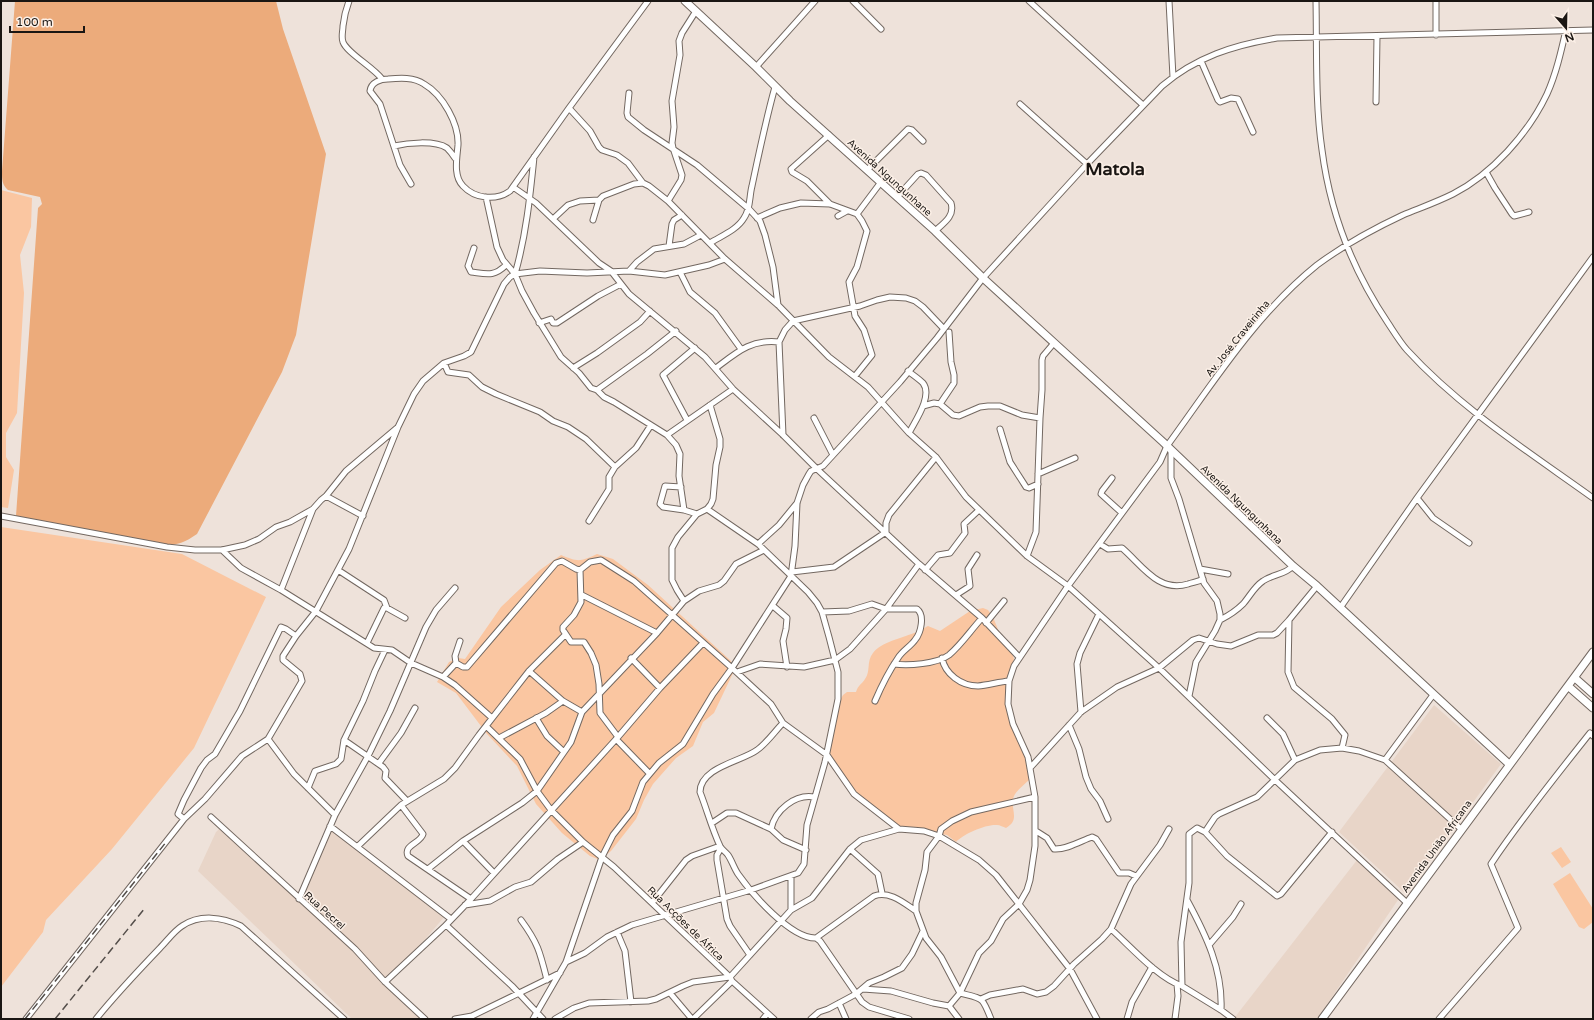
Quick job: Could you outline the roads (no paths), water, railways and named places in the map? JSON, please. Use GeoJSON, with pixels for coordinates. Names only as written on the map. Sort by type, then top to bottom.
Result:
{"type":"FeatureCollection","features":[{"type":"Feature","properties":{"kind":"street"},"geometry":{"type":"LineString","coordinates":[[349,1],[342,36],[343,42],[350,50],[378,73],[382,79]]}},
{"type":"Feature","properties":{"kind":"street"},"geometry":{"type":"LineString","coordinates":[[411,184],[400,165],[380,104],[370,91],[373,84],[382,79],[402,78],[424,83],[434,92],[447,108],[454,124],[458,145],[455,158],[460,183],[470,192],[479,197],[500,196],[510,191],[648,1]]}},
{"type":"Feature","properties":{"kind":"street","name":"Avenida Ngungunhane"},"geometry":{"type":"LineString","coordinates":[[685,1],[790,101],[935,231],[976,271]]}},
{"type":"Feature","properties":{"kind":"street"},"geometry":{"type":"LineString","coordinates":[[756,67],[815,1]]}},
{"type":"Feature","properties":{"kind":"street"},"geometry":{"type":"LineString","coordinates":[[853,1],[881,29]]}},
{"type":"Feature","properties":{"kind":"street"},"geometry":{"type":"LineString","coordinates":[[1030,1],[1144,105]]}},
{"type":"Feature","properties":{"kind":"street"},"geometry":{"type":"LineString","coordinates":[[1169,1],[1173,77]]}},
{"type":"Feature","properties":{"kind":"street"},"geometry":{"type":"LineString","coordinates":[[1316,1],[1322,149],[1331,196],[1346,245],[1369,293],[1406,348],[1422,365],[1478,415],[1593,498]]}},
{"type":"Feature","properties":{"kind":"street"},"geometry":{"type":"LineString","coordinates":[[1436,1],[1436,34]]}},
{"type":"Feature","properties":{"kind":"street"},"geometry":{"type":"LineString","coordinates":[[668,201],[681,180],[682,175],[682,171],[673,148],[674,127],[672,101],[680,55],[680,37],[696,11]]}},
{"type":"Feature","properties":{"kind":"street","name":"Av. José Craveirinha"},"geometry":{"type":"LineString","coordinates":[[949,1006],[960,993],[979,953],[990,941],[1004,919],[1019,904],[1024,896],[1030,880],[1036,831],[1035,796],[1025,748],[1010,718],[1008,704],[1009,681],[1019,657],[1068,586],[1160,462],[1229,360],[1264,316],[1317,266],[1346,245],[1385,223],[1454,194],[1475,181],[1496,164],[1516,141],[1543,101],[1558,63],[1566,30]]}},
{"type":"Feature","properties":{"kind":"street"},"geometry":{"type":"LineString","coordinates":[[533,1019],[538,1014],[561,973],[602,857],[613,835],[632,811],[643,782],[649,773],[666,756],[683,744],[713,694],[773,606],[791,574],[797,503],[803,485],[809,474],[824,466],[946,330],[983,278],[1087,164],[1173,77],[1228,48],[1277,38],[1593,30]]}},
{"type":"Feature","properties":{"kind":"street"},"geometry":{"type":"LineString","coordinates":[[1376,102],[1377,36]]}},
{"type":"Feature","properties":{"kind":"street"},"geometry":{"type":"LineString","coordinates":[[1201,61],[1218,100],[1220,102],[1231,98],[1238,99],[1253,132]]}},
{"type":"Feature","properties":{"kind":"street"},"geometry":{"type":"LineString","coordinates":[[710,243],[738,225],[744,219],[749,208],[751,189],[775,87]]}},
{"type":"Feature","properties":{"kind":"street"},"geometry":{"type":"LineString","coordinates":[[628,93],[628,116],[644,130],[697,165],[749,208],[757,218],[763,229],[769,252],[778,305]]}},
{"type":"Feature","properties":{"kind":"street"},"geometry":{"type":"LineString","coordinates":[[1020,104],[1087,164]]}},
{"type":"Feature","properties":{"kind":"street"},"geometry":{"type":"LineString","coordinates":[[569,108],[590,131],[598,146],[602,150],[617,155],[628,163],[643,184]]}},
{"type":"Feature","properties":{"kind":"street"},"geometry":{"type":"LineString","coordinates":[[867,170],[908,129],[912,130],[923,141]]}},
{"type":"Feature","properties":{"kind":"street"},"geometry":{"type":"LineString","coordinates":[[829,135],[791,170],[813,186],[830,204]]}},
{"type":"Feature","properties":{"kind":"street"},"geometry":{"type":"LineString","coordinates":[[394,146],[407,142],[439,145],[447,148],[455,158]]}},
{"type":"Feature","properties":{"kind":"street"},"geometry":{"type":"LineString","coordinates":[[515,274],[522,247],[530,198],[534,156]]}},
{"type":"Feature","properties":{"kind":"street"},"geometry":{"type":"LineString","coordinates":[[1486,172],[1494,188],[1514,216],[1529,212]]}},
{"type":"Feature","properties":{"kind":"street"},"geometry":{"type":"LineString","coordinates":[[897,197],[918,174],[921,173],[926,175],[950,203],[952,208],[950,216],[935,231]]}},
{"type":"Feature","properties":{"kind":"street"},"geometry":{"type":"LineString","coordinates":[[857,214],[881,182]]}},
{"type":"Feature","properties":{"kind":"street"},"geometry":{"type":"LineString","coordinates":[[593,220],[599,200],[603,196],[634,184],[649,186],[668,201],[726,259],[778,305],[829,357],[868,387],[909,432],[936,457],[966,497],[1027,556],[1068,586],[1159,668],[1274,779],[1407,903]]}},
{"type":"Feature","properties":{"kind":"street"},"geometry":{"type":"LineString","coordinates":[[512,187],[530,198],[599,263],[611,271],[629,294],[695,348],[716,368],[734,389],[784,435],[817,469],[925,570],[982,618],[1019,657]]}},
{"type":"Feature","properties":{"kind":"street"},"geometry":{"type":"LineString","coordinates":[[486,197],[497,247],[506,265],[515,274],[522,291],[561,357],[591,388],[597,390],[604,397],[667,435],[676,445],[680,454],[679,476],[684,510]]}},
{"type":"Feature","properties":{"kind":"street"},"geometry":{"type":"LineString","coordinates":[[553,219],[568,205],[580,201],[599,200]]}},
{"type":"Feature","properties":{"kind":"street"},"geometry":{"type":"LineString","coordinates":[[757,218],[790,205],[813,203],[830,204],[857,214],[862,221],[867,231],[857,267],[849,282],[856,319],[864,330],[872,355],[855,376]]}},
{"type":"Feature","properties":{"kind":"street"},"geometry":{"type":"LineString","coordinates":[[838,216],[848,211]]}},
{"type":"Feature","properties":{"kind":"street"},"geometry":{"type":"LineString","coordinates":[[670,246],[672,224],[674,220],[682,215]]}},
{"type":"Feature","properties":{"kind":"street"},"geometry":{"type":"LineString","coordinates":[[629,271],[637,262],[654,249],[684,244],[701,235]]}},
{"type":"Feature","properties":{"kind":"street"},"geometry":{"type":"LineString","coordinates":[[474,248],[468,266],[469,271],[487,274],[496,273],[506,265]]}},
{"type":"Feature","properties":{"kind":"street"},"geometry":{"type":"LineString","coordinates":[[1340,608],[1417,498],[1593,257]]}},
{"type":"Feature","properties":{"kind":"street"},"geometry":{"type":"LineString","coordinates":[[26,1019],[184,819],[205,799],[242,756],[268,739],[302,681],[300,674],[284,661],[283,657],[296,636],[316,611],[349,549],[398,427],[418,388],[444,363],[471,352],[504,284],[510,277],[515,274],[540,271],[587,273],[629,271],[665,275],[726,259]]}},
{"type":"Feature","properties":{"kind":"street","name":"Avenida Ngungunhana"},"geometry":{"type":"LineString","coordinates":[[976,271],[1169,448],[1293,566],[1317,586],[1509,764]]}},
{"type":"Feature","properties":{"kind":"street"},"geometry":{"type":"LineString","coordinates":[[680,272],[690,292],[715,313],[741,349]]}},
{"type":"Feature","properties":{"kind":"street"},"geometry":{"type":"LineString","coordinates":[[540,323],[549,319],[551,319],[553,323],[557,323],[598,296],[621,284]]}},
{"type":"Feature","properties":{"kind":"street"},"geometry":{"type":"LineString","coordinates":[[784,435],[779,342],[785,330],[793,321],[890,297],[906,298],[915,301],[946,330],[954,383],[940,404]]}},
{"type":"Feature","properties":{"kind":"street"},"geometry":{"type":"LineString","coordinates":[[573,368],[597,353],[640,322],[650,311]]}},
{"type":"Feature","properties":{"kind":"street"},"geometry":{"type":"LineString","coordinates":[[597,390],[676,332]]}},
{"type":"Feature","properties":{"kind":"street"},"geometry":{"type":"LineString","coordinates":[[716,368],[741,349],[760,342],[779,342]]}},
{"type":"Feature","properties":{"kind":"street"},"geometry":{"type":"LineString","coordinates":[[1027,556],[1036,532],[1042,360],[1043,356],[1054,343]]}},
{"type":"Feature","properties":{"kind":"street"},"geometry":{"type":"LineString","coordinates":[[687,420],[663,374],[695,348]]}},
{"type":"Feature","properties":{"kind":"street"},"geometry":{"type":"LineString","coordinates":[[444,363],[448,372],[469,375],[482,387],[540,412],[553,421],[568,427],[586,439],[615,466]]}},
{"type":"Feature","properties":{"kind":"street"},"geometry":{"type":"LineString","coordinates":[[908,371],[923,384],[926,388],[927,395],[923,406],[909,432]]}},
{"type":"Feature","properties":{"kind":"street"},"geometry":{"type":"LineString","coordinates":[[667,435],[734,389]]}},
{"type":"Feature","properties":{"kind":"street"},"geometry":{"type":"LineString","coordinates":[[923,406],[934,403],[940,404],[953,415],[959,416],[980,407],[1000,406],[1022,415],[1040,418]]}},
{"type":"Feature","properties":{"kind":"street"},"geometry":{"type":"LineString","coordinates":[[684,601],[672,580],[672,548],[674,543],[696,514],[706,509],[711,504],[713,499],[716,465],[720,447],[718,431],[710,405]]}},
{"type":"Feature","properties":{"kind":"street"},"geometry":{"type":"LineString","coordinates":[[814,418],[833,455]]}},
{"type":"Feature","properties":{"kind":"street"},"geometry":{"type":"LineString","coordinates":[[589,520],[609,489],[609,477],[615,466],[636,448],[652,425]]}},
{"type":"Feature","properties":{"kind":"street"},"geometry":{"type":"LineString","coordinates":[[1,516],[167,547],[195,550],[222,550],[251,543],[276,527],[290,522],[313,509],[326,496],[346,470],[398,427]]}},
{"type":"Feature","properties":{"kind":"street"},"geometry":{"type":"LineString","coordinates":[[1000,429],[1010,462],[1026,487],[1029,488],[1038,484]]}},
{"type":"Feature","properties":{"kind":"street"},"geometry":{"type":"LineString","coordinates":[[1169,448],[1170,478],[1179,499],[1206,587],[1219,606],[1220,620]]}},
{"type":"Feature","properties":{"kind":"street"},"geometry":{"type":"LineString","coordinates":[[886,532],[886,523],[889,515],[936,457]]}},
{"type":"Feature","properties":{"kind":"street"},"geometry":{"type":"LineString","coordinates":[[1038,474],[1076,458]]}},
{"type":"Feature","properties":{"kind":"street"},"geometry":{"type":"LineString","coordinates":[[1112,478],[1101,494],[1122,513]]}},
{"type":"Feature","properties":{"kind":"street"},"geometry":{"type":"LineString","coordinates":[[680,487],[665,486],[660,504],[663,507],[684,510],[696,514]]}},
{"type":"Feature","properties":{"kind":"street"},"geometry":{"type":"LineString","coordinates":[[326,496],[363,516]]}},
{"type":"Feature","properties":{"kind":"street"},"geometry":{"type":"LineString","coordinates":[[1417,498],[1433,518],[1469,543]]}},
{"type":"Feature","properties":{"kind":"street"},"geometry":{"type":"LineString","coordinates":[[758,544],[779,525],[797,503]]}},
{"type":"Feature","properties":{"kind":"street"},"geometry":{"type":"LineString","coordinates":[[281,590],[313,509]]}},
{"type":"Feature","properties":{"kind":"street"},"geometry":{"type":"LineString","coordinates":[[566,962],[585,953],[607,937],[632,925],[751,890],[791,876],[802,869],[804,864],[806,832],[814,798],[827,755],[838,699],[839,685],[835,660],[822,612],[817,602],[791,574],[758,544],[706,509]]}},
{"type":"Feature","properties":{"kind":"street"},"geometry":{"type":"LineString","coordinates":[[925,570],[938,555],[950,553],[965,533],[964,524],[979,510]]}},
{"type":"Feature","properties":{"kind":"street"},"geometry":{"type":"LineString","coordinates":[[791,574],[834,567],[886,532]]}},
{"type":"Feature","properties":{"kind":"street"},"geometry":{"type":"LineString","coordinates":[[1100,544],[1108,550],[1122,548],[1154,579],[1163,583],[1180,586],[1196,583],[1203,579]]}},
{"type":"Feature","properties":{"kind":"street"},"geometry":{"type":"LineString","coordinates":[[222,550],[241,568],[316,611],[374,648],[392,650],[411,663],[444,677],[492,718]]}},
{"type":"Feature","properties":{"kind":"street"},"geometry":{"type":"LineString","coordinates":[[428,869],[463,841],[522,803],[537,791],[571,742],[582,712],[631,658],[657,633],[684,601],[699,591],[719,586],[736,564],[764,550]]}},
{"type":"Feature","properties":{"kind":"street"},"geometry":{"type":"LineString","coordinates":[[956,595],[970,586],[968,570],[977,555]]}},
{"type":"Feature","properties":{"kind":"street"},"geometry":{"type":"LineString","coordinates":[[649,773],[617,738],[600,715],[596,665],[591,653],[584,642],[573,642],[565,635],[562,629],[579,607],[582,595],[579,582],[580,570],[590,562],[601,560],[634,581],[771,704],[783,723],[827,755],[854,794],[899,829]]}},
{"type":"Feature","properties":{"kind":"street"},"geometry":{"type":"LineString","coordinates":[[460,641],[454,656],[456,663],[466,667],[556,563],[562,561],[580,570]]}},
{"type":"Feature","properties":{"kind":"street"},"geometry":{"type":"LineString","coordinates":[[737,672],[760,664],[804,667],[835,660],[850,649],[886,609],[919,564]]}},
{"type":"Feature","properties":{"kind":"street"},"geometry":{"type":"LineString","coordinates":[[1189,696],[1196,662],[1220,620],[1243,604],[1256,585],[1264,579],[1288,572],[1293,566]]}},
{"type":"Feature","properties":{"kind":"street"},"geometry":{"type":"LineString","coordinates":[[1200,569],[1228,574]]}},
{"type":"Feature","properties":{"kind":"street"},"geometry":{"type":"LineString","coordinates":[[338,570],[384,600],[387,608],[405,618]]}},
{"type":"Feature","properties":{"kind":"street"},"geometry":{"type":"LineString","coordinates":[[1030,768],[1080,712],[1117,687],[1159,668],[1193,640],[1199,638],[1225,646],[1234,645],[1258,635],[1272,635],[1277,633],[1317,586]]}},
{"type":"Feature","properties":{"kind":"street"},"geometry":{"type":"LineString","coordinates":[[299,898],[335,815],[368,756],[426,627],[431,618],[455,588]]}},
{"type":"Feature","properties":{"kind":"street"},"geometry":{"type":"LineString","coordinates":[[582,595],[657,633]]}},
{"type":"Feature","properties":{"kind":"street"},"geometry":{"type":"LineString","coordinates":[[986,623],[1004,601]]}},
{"type":"Feature","properties":{"kind":"street"},"geometry":{"type":"LineString","coordinates":[[822,612],[849,611],[872,604],[886,609],[917,609],[922,615],[916,640],[898,657],[874,701]]}},
{"type":"Feature","properties":{"kind":"street"},"geometry":{"type":"LineString","coordinates":[[773,606],[787,618],[783,641],[787,667]]}},
{"type":"Feature","properties":{"kind":"street"},"geometry":{"type":"LineString","coordinates":[[367,643],[382,610],[387,608]]}},
{"type":"Feature","properties":{"kind":"street"},"geometry":{"type":"LineString","coordinates":[[1080,712],[1077,664],[1083,647],[1099,614]]}},
{"type":"Feature","properties":{"kind":"street"},"geometry":{"type":"LineString","coordinates":[[894,664],[906,666],[942,658],[950,654],[982,618]]}},
{"type":"Feature","properties":{"kind":"street"},"geometry":{"type":"LineString","coordinates":[[1289,620],[1288,672],[1292,684],[1298,691],[1332,719],[1343,731],[1346,737],[1342,748]]}},
{"type":"Feature","properties":{"kind":"street"},"geometry":{"type":"LineString","coordinates":[[184,819],[178,814],[184,800],[201,768],[207,760],[215,754],[240,711],[281,627],[286,628],[296,636]]}},
{"type":"Feature","properties":{"kind":"street"},"geometry":{"type":"LineString","coordinates":[[358,846],[401,805],[444,779],[455,768],[529,671],[565,635]]}},
{"type":"Feature","properties":{"kind":"street"},"geometry":{"type":"LineString","coordinates":[[385,982],[472,899],[660,688],[703,644]]}},
{"type":"Feature","properties":{"kind":"street"},"geometry":{"type":"LineString","coordinates":[[308,788],[315,771],[336,764],[341,759],[344,740],[385,650]]}},
{"type":"Feature","properties":{"kind":"street","name":"Avenida União Africana"},"geometry":{"type":"LineString","coordinates":[[1324,1018],[1461,829],[1593,652]]}},
{"type":"Feature","properties":{"kind":"street"},"geometry":{"type":"LineString","coordinates":[[631,658],[660,688]]}},
{"type":"Feature","properties":{"kind":"street"},"geometry":{"type":"LineString","coordinates":[[942,658],[946,670],[955,678],[968,684],[977,686],[1009,681]]}},
{"type":"Feature","properties":{"kind":"street"},"geometry":{"type":"LineString","coordinates":[[444,677],[456,663]]}},
{"type":"Feature","properties":{"kind":"street"},"geometry":{"type":"LineString","coordinates":[[1584,664],[1582,674],[1585,687]]}},
{"type":"Feature","properties":{"kind":"street"},"geometry":{"type":"LineString","coordinates":[[529,671],[563,701],[582,712]]}},
{"type":"Feature","properties":{"kind":"street"},"geometry":{"type":"LineString","coordinates":[[1575,678],[1593,694]]}},
{"type":"Feature","properties":{"kind":"street"},"geometry":{"type":"LineString","coordinates":[[1568,686],[1593,708]]}},
{"type":"Feature","properties":{"kind":"street"},"geometry":{"type":"LineString","coordinates":[[1560,696],[1566,694],[1579,696]]}},
{"type":"Feature","properties":{"kind":"street"},"geometry":{"type":"LineString","coordinates":[[1385,760],[1433,695]]}},
{"type":"Feature","properties":{"kind":"street"},"geometry":{"type":"LineString","coordinates":[[499,738],[536,718],[563,701]]}},
{"type":"Feature","properties":{"kind":"street"},"geometry":{"type":"LineString","coordinates":[[379,763],[401,733],[415,708]]}},
{"type":"Feature","properties":{"kind":"street"},"geometry":{"type":"LineString","coordinates":[[536,718],[546,736],[564,752]]}},
{"type":"Feature","properties":{"kind":"street"},"geometry":{"type":"LineString","coordinates":[[1267,718],[1283,734],[1295,760]]}},
{"type":"Feature","properties":{"kind":"street"},"geometry":{"type":"LineString","coordinates":[[783,723],[758,749],[719,767],[702,782],[700,787],[700,792],[720,847],[729,856],[734,868],[769,910],[783,921],[790,929],[809,938],[816,938],[874,896],[882,893],[889,894],[916,911]]}},
{"type":"Feature","properties":{"kind":"street"},"geometry":{"type":"LineString","coordinates":[[1068,725],[1079,749],[1086,778],[1100,801],[1108,819]]}},
{"type":"Feature","properties":{"kind":"street","name":"Rua Acções de África"},"geometry":{"type":"LineString","coordinates":[[486,726],[520,759],[537,791],[551,810],[583,842],[602,857],[652,903],[774,1019]]}},
{"type":"Feature","properties":{"kind":"street"},"geometry":{"type":"LineString","coordinates":[[1439,1019],[1518,928],[1491,864],[1511,835],[1585,739],[1590,734],[1593,736]]}},
{"type":"Feature","properties":{"kind":"street"},"geometry":{"type":"LineString","coordinates":[[268,739],[294,774],[335,815]]}},
{"type":"Feature","properties":{"kind":"street"},"geometry":{"type":"LineString","coordinates":[[344,740],[379,763],[385,769],[385,778],[407,801]]}},
{"type":"Feature","properties":{"kind":"street"},"geometry":{"type":"LineString","coordinates":[[1205,832],[1219,814],[1257,797],[1295,760],[1320,750],[1342,748],[1359,751],[1385,760],[1461,829]]}},
{"type":"Feature","properties":{"kind":"street"},"geometry":{"type":"LineString","coordinates":[[991,1019],[985,1003],[981,1000],[960,993],[941,957],[923,931],[916,911],[916,903],[925,870],[926,852],[939,836],[941,829],[971,812],[1035,796]]}},
{"type":"Feature","properties":{"kind":"street"},"geometry":{"type":"LineString","coordinates":[[771,829],[773,820],[788,804],[801,797],[814,798]]}},
{"type":"Feature","properties":{"kind":"street"},"geometry":{"type":"LineString","coordinates":[[401,805],[423,834],[421,838],[407,849],[406,855],[472,899]]}},
{"type":"Feature","properties":{"kind":"street"},"geometry":{"type":"LineString","coordinates":[[712,823],[723,814],[731,813],[743,815],[771,829],[783,840],[806,850]]}},
{"type":"Feature","properties":{"kind":"street","name":"Rua Pecrel"},"geometry":{"type":"LineString","coordinates":[[211,817],[355,949],[385,982],[425,1019]]}},
{"type":"Feature","properties":{"kind":"street"},"geometry":{"type":"LineString","coordinates":[[330,826],[358,846],[451,919]]}},
{"type":"Feature","properties":{"kind":"street"},"geometry":{"type":"LineString","coordinates":[[1175,1019],[1180,985],[1181,942],[1190,878],[1190,834],[1197,828],[1205,832],[1227,856],[1277,896],[1281,894],[1332,832]]}},
{"type":"Feature","properties":{"kind":"street"},"geometry":{"type":"LineString","coordinates":[[670,992],[692,1019],[731,979],[750,955],[783,921],[791,910],[812,898],[850,849],[861,840],[899,829],[924,831],[939,836],[979,860],[996,875],[1070,969],[1097,1019]]}},
{"type":"Feature","properties":{"kind":"street"},"geometry":{"type":"LineString","coordinates":[[981,1000],[990,995],[1023,989],[1037,994],[1046,992],[1054,986],[1111,928],[1121,904],[1136,876],[1160,845],[1169,829]]}},
{"type":"Feature","properties":{"kind":"street"},"geometry":{"type":"LineString","coordinates":[[1036,831],[1046,838],[1054,848],[1058,849],[1092,837],[1096,839],[1119,873],[1129,873],[1136,876]]}},
{"type":"Feature","properties":{"kind":"street"},"geometry":{"type":"LineString","coordinates":[[463,841],[494,873]]}},
{"type":"Feature","properties":{"kind":"street"},"geometry":{"type":"LineString","coordinates":[[465,905],[490,901],[515,887],[531,882],[558,859],[583,842]]}},
{"type":"Feature","properties":{"kind":"street"},"geometry":{"type":"LineString","coordinates":[[720,847],[717,860],[727,919],[730,926],[750,955]]}},
{"type":"Feature","properties":{"kind":"street"},"geometry":{"type":"LineString","coordinates":[[652,903],[686,860],[692,856],[720,847]]}},
{"type":"Feature","properties":{"kind":"street"},"geometry":{"type":"LineString","coordinates":[[850,849],[878,874],[882,893]]}},
{"type":"Feature","properties":{"kind":"street"},"geometry":{"type":"LineString","coordinates":[[791,876],[791,910]]}},
{"type":"Feature","properties":{"kind":"street"},"geometry":{"type":"LineString","coordinates":[[1187,900],[1209,945],[1217,967],[1222,999],[1221,1010]]}},
{"type":"Feature","properties":{"kind":"street"},"geometry":{"type":"LineString","coordinates":[[1209,945],[1233,917],[1241,904]]}},
{"type":"Feature","properties":{"kind":"street"},"geometry":{"type":"LineString","coordinates":[[96,1019],[120,989],[182,926],[196,920],[215,917],[231,921],[241,926],[344,1019]]}},
{"type":"Feature","properties":{"kind":"street"},"geometry":{"type":"LineString","coordinates":[[521,920],[536,941],[547,980]]}},
{"type":"Feature","properties":{"kind":"street"},"geometry":{"type":"LineString","coordinates":[[446,925],[512,986],[542,1019]]}},
{"type":"Feature","properties":{"kind":"street"},"geometry":{"type":"LineString","coordinates":[[1111,928],[1152,967],[1233,1019]]}},
{"type":"Feature","properties":{"kind":"street"},"geometry":{"type":"LineString","coordinates":[[811,1019],[819,1012],[856,994],[869,983],[902,968],[912,954],[923,931]]}},
{"type":"Feature","properties":{"kind":"street"},"geometry":{"type":"LineString","coordinates":[[617,932],[625,951],[631,1002]]}},
{"type":"Feature","properties":{"kind":"street"},"geometry":{"type":"LineString","coordinates":[[816,938],[825,947],[862,1002],[869,1006],[909,1019]]}},
{"type":"Feature","properties":{"kind":"street"},"geometry":{"type":"LineString","coordinates":[[1127,1019],[1132,1002],[1152,967]]}},
{"type":"Feature","properties":{"kind":"street"},"geometry":{"type":"LineString","coordinates":[[455,1019],[472,1016],[561,973]]}},
{"type":"Feature","properties":{"kind":"street"},"geometry":{"type":"LineString","coordinates":[[555,1019],[574,1008],[590,1002],[631,1002],[656,999],[694,982],[731,979]]}},
{"type":"Feature","properties":{"kind":"street"},"geometry":{"type":"LineString","coordinates":[[863,989],[891,990],[933,1003],[949,1006],[959,1019]]}},
{"type":"Feature","properties":{"kind":"street"},"geometry":{"type":"LineString","coordinates":[[839,1003],[846,1019]]}},
{"type":"Feature","properties":{"kind":"street"},"geometry":{"type":"LineString","coordinates":[[763,1019],[767,1014]]}},
{"type":"Feature","properties":{"kind":"railway"},"geometry":{"type":"LineString","coordinates":[[25,1019],[167,841]]}},
{"type":"Feature","properties":{"kind":"railway"},"geometry":{"type":"LineString","coordinates":[[55,1019],[145,908]]}},
{"type":"Feature","properties":{"kind":"district","name":"Matola"},"geometry":{"type":"Point","coordinates":[1115,169]}}]}
